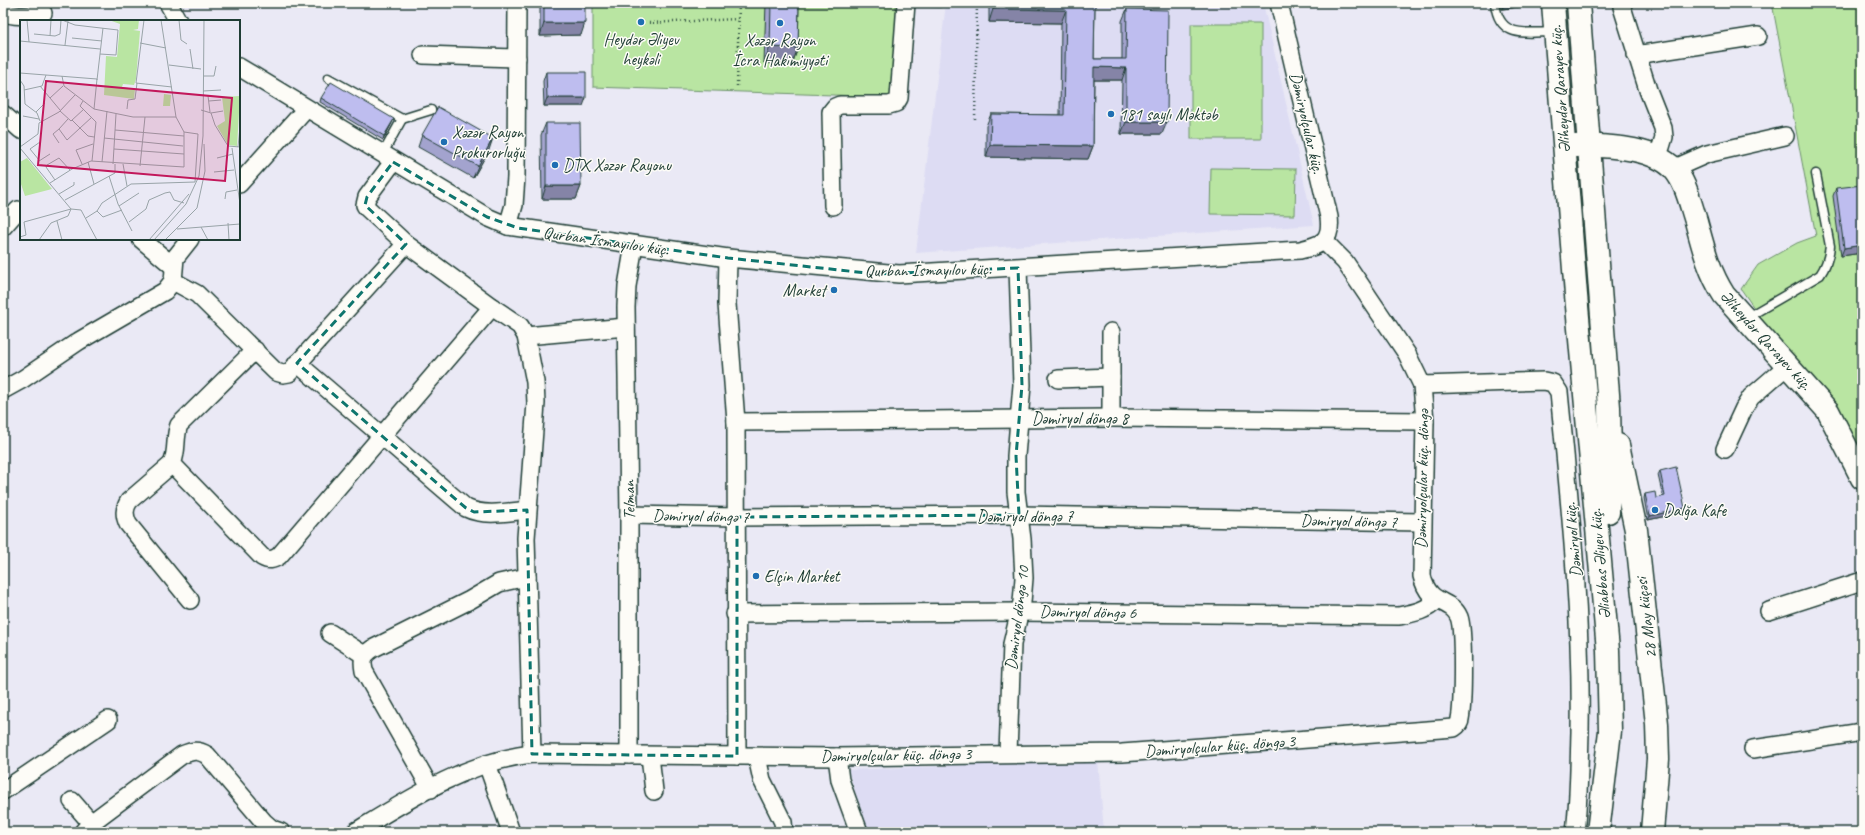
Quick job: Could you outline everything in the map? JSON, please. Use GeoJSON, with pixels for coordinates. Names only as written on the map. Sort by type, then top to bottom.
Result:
{"type":"FeatureCollection","features":[{"type":"Feature","properties":{"kind":"main road","name":"Əliheydər Qarayev küç."},"geometry":{"type":"LineString","coordinates":[[1554,3],[1576,296]]}},
{"type":"Feature","properties":{"kind":"main road","name":"Əliheydər Qarayev küç."},"geometry":{"type":"LineString","coordinates":[[1578,3],[1609,407]]}},
{"type":"Feature","properties":{"kind":"main road","name":"Əliheydər Qarayev küç."},"geometry":{"type":"LineString","coordinates":[[1588,146],[1616,146],[1665,162],[1688,197],[1704,249],[1717,284],[1724,295],[1828,410],[1862,478]]}},
{"type":"Feature","properties":{"kind":"main road"},"geometry":{"type":"LineString","coordinates":[[1564,147],[1588,146]]}},
{"type":"Feature","properties":{"kind":"main road"},"geometry":{"type":"LineString","coordinates":[[1576,296],[1609,407]]}},
{"type":"Feature","properties":{"kind":"main road","name":"Əliabbas Əliyev küç."},"geometry":{"type":"LineString","coordinates":[[1576,296],[1608,650],[1610,692],[1606,768],[1598,832]]}},
{"type":"Feature","properties":{"kind":"main road","name":"28 May küçəsi"},"geometry":{"type":"LineString","coordinates":[[1609,407],[1636,530],[1657,724],[1658,759],[1652,832]]}},
{"type":"Feature","properties":{"kind":"main road","name":"Dəmiryol küç."},"geometry":{"type":"LineString","coordinates":[[1606,832],[1616,738],[1618,692],[1608,532],[1610,454],[1609,407]]}},
{"type":"Feature","properties":{"kind":"main road"},"geometry":{"type":"LineString","coordinates":[[1608,532],[1612,517],[1619,512],[1626,514],[1636,530]]}},
{"type":"Feature","properties":{"kind":"street"},"geometry":{"type":"LineString","coordinates":[[168,3],[177,20]]}},
{"type":"Feature","properties":{"kind":"street"},"geometry":{"type":"LineString","coordinates":[[508,226],[514,204],[516,184],[517,3]]}},
{"type":"Feature","properties":{"kind":"street"},"geometry":{"type":"LineString","coordinates":[[833,206],[831,112],[835,107],[840,105],[896,103],[899,98],[906,3]]}},
{"type":"Feature","properties":{"kind":"street","name":"Dəmiryolçular küç."},"geometry":{"type":"LineString","coordinates":[[1279,3],[1329,217],[1330,231],[1324,241]]}},
{"type":"Feature","properties":{"kind":"street"},"geometry":{"type":"LineString","coordinates":[[1622,7],[1636,55],[1663,128],[1664,137],[1661,147],[1665,162],[1785,136]]}},
{"type":"Feature","properties":{"kind":"street"},"geometry":{"type":"LineString","coordinates":[[3,12],[11,16],[43,13]]}},
{"type":"Feature","properties":{"kind":"street"},"geometry":{"type":"LineString","coordinates":[[1636,55],[1758,36]]}},
{"type":"Feature","properties":{"kind":"street"},"geometry":{"type":"LineString","coordinates":[[423,55],[517,58]]}},
{"type":"Feature","properties":{"kind":"street","name":"Qurban İsmayılov küç."},"geometry":{"type":"LineString","coordinates":[[240,68],[306,109],[487,217],[508,226],[728,258],[899,274],[1300,250],[1312,247],[1324,241]]}},
{"type":"Feature","properties":{"kind":"street"},"geometry":{"type":"LineString","coordinates":[[240,183],[306,109]]}},
{"type":"Feature","properties":{"kind":"street"},"geometry":{"type":"LineString","coordinates":[[3,114],[20,129]]}},
{"type":"Feature","properties":{"kind":"street"},"geometry":{"type":"LineString","coordinates":[[388,158],[367,197],[365,205],[406,244],[520,326],[526,336],[535,382],[536,403],[527,510],[527,578],[532,754]]}},
{"type":"Feature","properties":{"kind":"street"},"geometry":{"type":"LineString","coordinates":[[3,227],[18,210]]}},
{"type":"Feature","properties":{"kind":"street"},"geometry":{"type":"LineString","coordinates":[[142,240],[173,274],[197,294],[276,372],[283,374],[289,373],[406,244]]}},
{"type":"Feature","properties":{"kind":"street"},"geometry":{"type":"LineString","coordinates":[[3,390],[23,379],[85,337],[165,291],[173,274],[178,252],[189,240]]}},
{"type":"Feature","properties":{"kind":"street","name":"Dəmiryolçular küç. döngə"},"geometry":{"type":"LineString","coordinates":[[1324,241],[1345,262],[1407,354],[1422,385],[1425,421],[1421,522],[1422,576],[1428,593],[1436,600],[1450,607],[1460,618],[1462,673],[1460,720],[1454,728]]}},
{"type":"Feature","properties":{"kind":"street","name":"Telman"},"geometry":{"type":"LineString","coordinates":[[629,755],[629,515],[626,327],[627,286],[634,245]]}},
{"type":"Feature","properties":{"kind":"street"},"geometry":{"type":"LineString","coordinates":[[728,258],[727,304],[736,422],[736,756]]}},
{"type":"Feature","properties":{"kind":"street","name":"Dəmiryol döngə 10"},"geometry":{"type":"LineString","coordinates":[[1008,753],[1012,644],[1024,578],[1016,487],[1022,385],[1018,268]]}},
{"type":"Feature","properties":{"kind":"street"},"geometry":{"type":"LineString","coordinates":[[172,464],[262,557],[268,560],[274,560],[492,307]]}},
{"type":"Feature","properties":{"kind":"street"},"geometry":{"type":"LineString","coordinates":[[526,336],[626,327]]}},
{"type":"Feature","properties":{"kind":"street"},"geometry":{"type":"LineString","coordinates":[[1111,332],[1111,418]]}},
{"type":"Feature","properties":{"kind":"street"},"geometry":{"type":"LineString","coordinates":[[190,600],[128,524],[125,517],[124,508],[129,501],[172,464],[176,455],[176,432],[179,425],[255,350]]}},
{"type":"Feature","properties":{"kind":"street"},"geometry":{"type":"LineString","coordinates":[[297,363],[466,508],[474,512],[527,510]]}},
{"type":"Feature","properties":{"kind":"street"},"geometry":{"type":"LineString","coordinates":[[1725,449],[1744,408],[1751,397],[1788,365]]}},
{"type":"Feature","properties":{"kind":"street"},"geometry":{"type":"LineString","coordinates":[[1058,379],[1111,377]]}},
{"type":"Feature","properties":{"kind":"street","name":"Dəmiryol küç."},"geometry":{"type":"LineString","coordinates":[[1422,385],[1544,381],[1553,383],[1559,392],[1574,547],[1580,647],[1579,774],[1575,832]]}},
{"type":"Feature","properties":{"kind":"street","name":"Dəmiryol döngə 8"},"geometry":{"type":"LineString","coordinates":[[736,422],[1019,418],[1425,421]]}},
{"type":"Feature","properties":{"kind":"street","name":"Dəmiryol döngə 7"},"geometry":{"type":"LineString","coordinates":[[629,515],[737,517],[1019,515],[1421,522]]}},
{"type":"Feature","properties":{"kind":"street"},"geometry":{"type":"LineString","coordinates":[[431,789],[369,682],[364,671],[362,661],[364,654],[470,600],[499,583],[527,578]]}},
{"type":"Feature","properties":{"kind":"street"},"geometry":{"type":"LineString","coordinates":[[1769,611],[1862,581]]}},
{"type":"Feature","properties":{"kind":"street","name":"Dəmiryol döngə 6"},"geometry":{"type":"LineString","coordinates":[[735,614],[1019,612],[1400,616],[1416,613],[1430,607],[1436,600]]}},
{"type":"Feature","properties":{"kind":"street"},"geometry":{"type":"LineString","coordinates":[[330,633],[364,654]]}},
{"type":"Feature","properties":{"kind":"street"},"geometry":{"type":"LineString","coordinates":[[4,789],[108,720]]}},
{"type":"Feature","properties":{"kind":"street","name":"Dəmiryolçular küç. döngə 3"},"geometry":{"type":"LineString","coordinates":[[355,832],[431,789],[487,764],[532,754],[837,757],[1122,752],[1170,750],[1454,728]]}},
{"type":"Feature","properties":{"kind":"street"},"geometry":{"type":"LineString","coordinates":[[1753,749],[1862,732]]}},
{"type":"Feature","properties":{"kind":"street"},"geometry":{"type":"LineString","coordinates":[[72,801],[87,827],[182,755],[192,751],[200,751],[207,754],[264,822],[272,829],[281,832]]}},
{"type":"Feature","properties":{"kind":"street"},"geometry":{"type":"LineString","coordinates":[[650,756],[654,790]]}},
{"type":"Feature","properties":{"kind":"street"},"geometry":{"type":"LineString","coordinates":[[757,757],[762,780],[783,822],[784,832]]}},
{"type":"Feature","properties":{"kind":"street"},"geometry":{"type":"LineString","coordinates":[[837,757],[840,780],[859,832]]}},
{"type":"Feature","properties":{"kind":"street"},"geometry":{"type":"LineString","coordinates":[[487,764],[511,832]]}},
{"type":"Feature","properties":{"kind":"lane"},"geometry":{"type":"LineString","coordinates":[[1495,3],[1499,19],[1506,28],[1516,32],[1556,32]]}},
{"type":"Feature","properties":{"kind":"lane"},"geometry":{"type":"LineString","coordinates":[[328,78],[402,119],[431,110]]}},
{"type":"Feature","properties":{"kind":"lane"},"geometry":{"type":"LineString","coordinates":[[388,158],[402,119]]}},
{"type":"Feature","properties":{"kind":"lane"},"geometry":{"type":"LineString","coordinates":[[1746,318],[1820,275],[1825,268],[1829,258],[1830,246],[1816,174]]}},
{"type":"Feature","properties":{"kind":"path"},"geometry":{"type":"LineString","coordinates":[[737,86],[739,3]]}},
{"type":"Feature","properties":{"kind":"path"},"geometry":{"type":"LineString","coordinates":[[975,120],[978,3]]}},
{"type":"Feature","properties":{"kind":"path"},"geometry":{"type":"LineString","coordinates":[[649,23],[738,19]]}},
{"type":"Feature","properties":{"kind":"highlighted area"},"geometry":{"type":"Polygon","coordinates":[[[393,162],[487,217],[518,228],[728,258],[876,274],[1018,268],[1022,385],[1016,456],[1019,515],[737,517],[737,756],[532,754],[527,510],[474,512],[466,508],[297,363],[406,244],[365,205],[367,197],[393,162]]]}},
{"type":"Feature","properties":{"kind":"shaded area","name":"181 saylı Məktəb"},"geometry":{"type":"Polygon","coordinates":[[[946,3],[1263,3],[1314,225],[916,253],[946,3]]]}},
{"type":"Feature","properties":{"kind":"shaded area"},"geometry":{"type":"Polygon","coordinates":[[[1098,760],[1104,832],[869,832],[848,770],[1098,760]]]}},
{"type":"Feature","properties":{"kind":"green space"},"geometry":{"type":"Polygon","coordinates":[[[593,3],[899,3],[893,97],[593,87],[593,3]]]}},
{"type":"Feature","properties":{"kind":"green space"},"geometry":{"type":"Polygon","coordinates":[[[1772,3],[1862,3],[1862,464],[1741,289],[1758,265],[1797,243],[1816,236],[1772,3]]]}},
{"type":"Feature","properties":{"kind":"green space"},"geometry":{"type":"Polygon","coordinates":[[[1191,24],[1261,24],[1261,139],[1191,139],[1191,24]]]}},
{"type":"Feature","properties":{"kind":"green space"},"geometry":{"type":"Polygon","coordinates":[[[1211,168],[1296,169],[1295,215],[1210,214],[1211,168]]]}},
{"type":"Feature","properties":{"kind":"building"},"geometry":{"type":"Polygon","coordinates":[[[544,3],[585,3],[585,23],[544,23],[544,3]]]}},
{"type":"Feature","properties":{"kind":"building"},"geometry":{"type":"Polygon","coordinates":[[[771,3],[799,3],[798,48],[770,47],[771,3]]]}},
{"type":"Feature","properties":{"kind":"building"},"geometry":{"type":"Polygon","coordinates":[[[994,3],[1095,3],[1094,59],[1126,59],[1127,9],[1168,10],[1167,122],[1126,122],[1126,68],[1094,67],[1093,146],[990,145],[991,114],[1064,115],[1066,10],[993,9],[994,3]]]}},
{"type":"Feature","properties":{"kind":"building"},"geometry":{"type":"Polygon","coordinates":[[[1504,3],[1521,3],[1504,5],[1504,3]]]}},
{"type":"Feature","properties":{"kind":"building"},"geometry":{"type":"Polygon","coordinates":[[[546,72],[586,72],[586,98],[547,98],[546,72]]]}},
{"type":"Feature","properties":{"kind":"building"},"geometry":{"type":"Polygon","coordinates":[[[331,82],[394,119],[384,136],[321,98],[331,82]]]}},
{"type":"Feature","properties":{"kind":"building"},"geometry":{"type":"Polygon","coordinates":[[[438,107],[493,138],[478,166],[422,135],[438,107]]]}},
{"type":"Feature","properties":{"kind":"building"},"geometry":{"type":"Polygon","coordinates":[[[546,123],[580,123],[581,186],[546,186],[546,123]]]}},
{"type":"Feature","properties":{"kind":"building"},"geometry":{"type":"Polygon","coordinates":[[[1862,185],[1862,245],[1844,248],[1836,188],[1862,185]]]}},
{"type":"Feature","properties":{"kind":"building"},"geometry":{"type":"Polygon","coordinates":[[[1676,467],[1685,508],[1650,516],[1645,494],[1655,492],[1656,498],[1665,496],[1660,471],[1676,467]]]}},
{"type":"Feature","properties":{"kind":"place","name":"Heydər Əliyev heykəli"},"geometry":{"type":"Point","coordinates":[641,22]}},
{"type":"Feature","properties":{"kind":"place","name":"Xəzər Rayon İcra Hakimiyyəti"},"geometry":{"type":"Point","coordinates":[780,23]}},
{"type":"Feature","properties":{"kind":"place","name":"181 saylı Məktəb"},"geometry":{"type":"Point","coordinates":[1111,114]}},
{"type":"Feature","properties":{"kind":"place","name":"Xəzər Rayon Prokurorluğu"},"geometry":{"type":"Point","coordinates":[444,142]}},
{"type":"Feature","properties":{"kind":"place","name":"DTX Xəzər Rayonu"},"geometry":{"type":"Point","coordinates":[555,165]}},
{"type":"Feature","properties":{"kind":"place","name":"Market"},"geometry":{"type":"Point","coordinates":[834,290]}},
{"type":"Feature","properties":{"kind":"place","name":"Dalğa Kafe"},"geometry":{"type":"Point","coordinates":[1655,510]}},
{"type":"Feature","properties":{"kind":"place","name":"Elçin Market"},"geometry":{"type":"Point","coordinates":[756,576]}}]}
